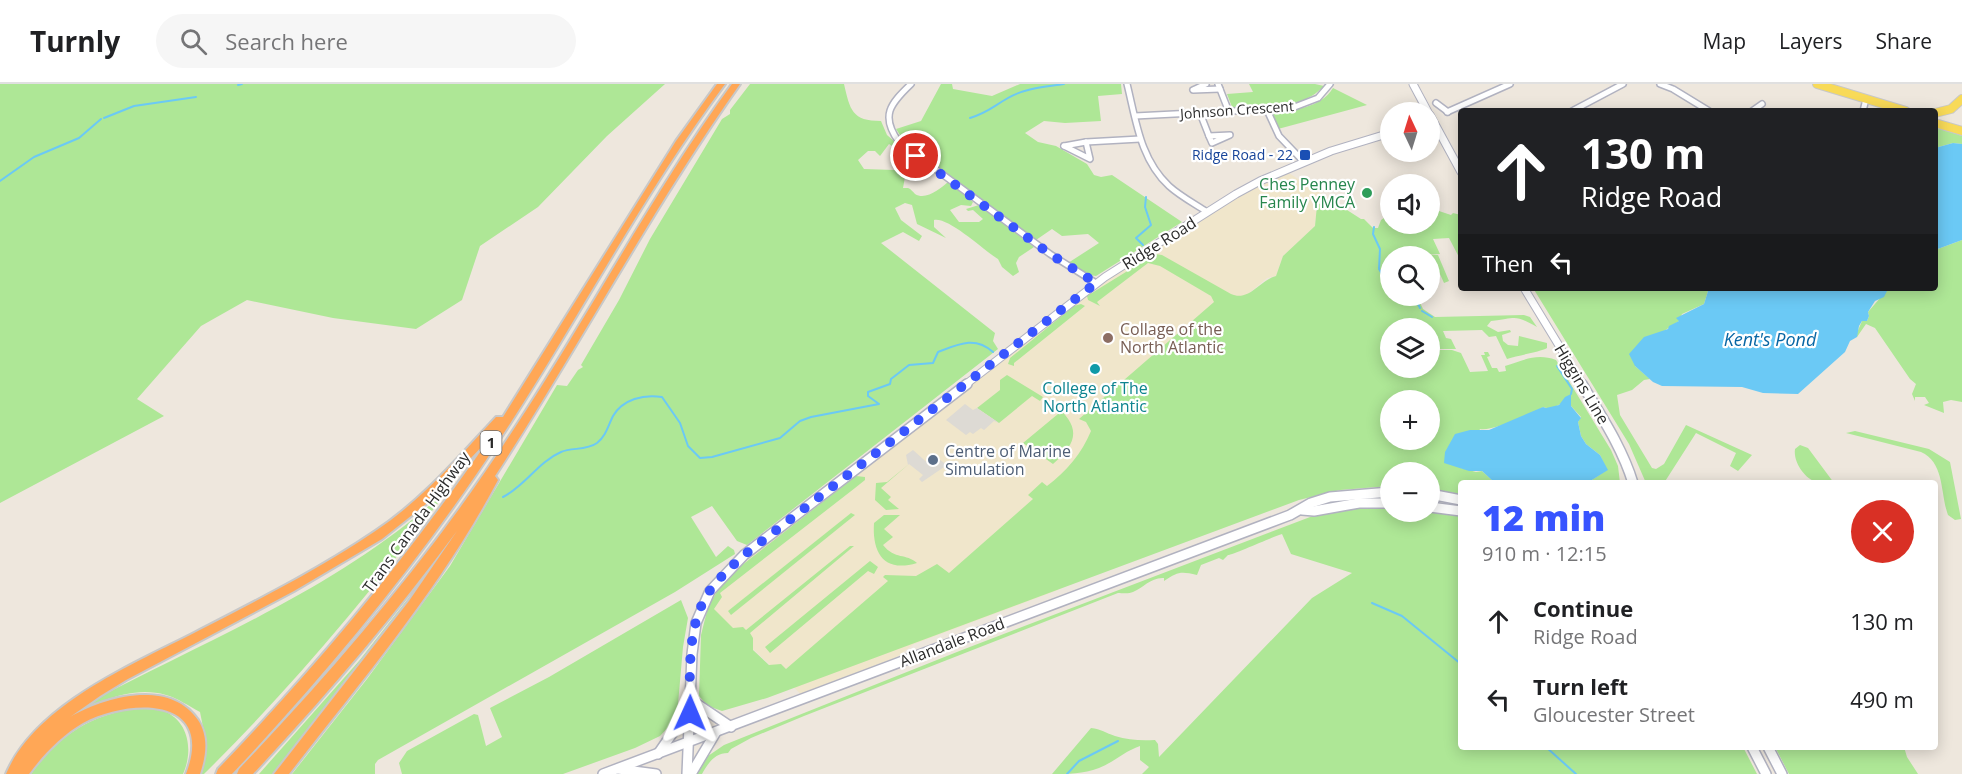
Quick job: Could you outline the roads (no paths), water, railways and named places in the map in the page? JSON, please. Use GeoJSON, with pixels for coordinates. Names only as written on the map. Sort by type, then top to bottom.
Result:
{"type":"FeatureCollection","features":[{"type":"Feature","properties":{"kind":"highway","name":"Trans Canada Highway"},"geometry":{"type":"LineString","coordinates":[[223,774],[337,649],[450,505],[517,403],[673,153],[721,84]]}},
{"type":"Feature","properties":{"kind":"highway","name":"Trans Canada Highway"},"geometry":{"type":"LineString","coordinates":[[244,774],[309,704],[394,602],[465,510],[516,436],[693,147],[736,84]]}},
{"type":"Feature","properties":{"kind":"highway"},"geometry":{"type":"LineString","coordinates":[[14,774],[32,745],[78,703],[124,675],[311,576],[381,534],[466,460],[517,403]]}},
{"type":"Feature","properties":{"kind":"highway"},"geometry":{"type":"LineString","coordinates":[[281,774],[437,570],[516,441],[516,436]]}},
{"type":"Feature","properties":{"kind":"highway"},"geometry":{"type":"LineString","coordinates":[[21,774],[51,739],[78,720],[127,703],[144,701],[165,702],[177,706],[188,714],[198,735],[200,750],[193,774]]}},
{"type":"Feature","properties":{"kind":"main road"},"geometry":{"type":"LineString","coordinates":[[1817,84],[1896,108]]}},
{"type":"Feature","properties":{"kind":"main road"},"geometry":{"type":"LineString","coordinates":[[1938,112],[1951,109],[1962,100]]}},
{"type":"Feature","properties":{"kind":"main road"},"geometry":{"type":"LineString","coordinates":[[1938,119],[1962,125]]}},
{"type":"Feature","properties":{"kind":"main road"},"geometry":{"type":"LineString","coordinates":[[1938,124],[1962,132]]}},
{"type":"Feature","properties":{"kind":"street"},"geometry":{"type":"LineString","coordinates":[[911,84],[897,96],[888,111],[890,131],[899,142],[1050,254],[1096,283]]}},
{"type":"Feature","properties":{"kind":"street"},"geometry":{"type":"LineString","coordinates":[[1127,84],[1140,139],[1154,170],[1177,192],[1207,212]]}},
{"type":"Feature","properties":{"kind":"street"},"geometry":{"type":"LineString","coordinates":[[1206,84],[1193,90],[1219,86],[1229,112]]}},
{"type":"Feature","properties":{"kind":"street","name":"Johnson Crescent"},"geometry":{"type":"LineString","coordinates":[[1135,116],[1292,108],[1307,104],[1323,95],[1330,84]]}},
{"type":"Feature","properties":{"kind":"street"},"geometry":{"type":"LineString","coordinates":[[1413,84],[1422,102]]}},
{"type":"Feature","properties":{"kind":"street"},"geometry":{"type":"LineString","coordinates":[[1440,106],[1447,112],[1510,84]]}},
{"type":"Feature","properties":{"kind":"street"},"geometry":{"type":"LineString","coordinates":[[1578,108],[1623,84]]}},
{"type":"Feature","properties":{"kind":"street"},"geometry":{"type":"LineString","coordinates":[[1660,84],[1673,89],[1704,108]]}},
{"type":"Feature","properties":{"kind":"street"},"geometry":{"type":"LineString","coordinates":[[1864,108],[1866,99]]}},
{"type":"Feature","properties":{"kind":"street"},"geometry":{"type":"LineString","coordinates":[[1756,108],[1762,104]]}},
{"type":"Feature","properties":{"kind":"street"},"geometry":{"type":"LineString","coordinates":[[1267,110],[1279,136],[1304,162]]}},
{"type":"Feature","properties":{"kind":"street"},"geometry":{"type":"LineString","coordinates":[[1200,113],[1209,136]]}},
{"type":"Feature","properties":{"kind":"street","name":"Ridge Road"},"geometry":{"type":"LineString","coordinates":[[687,774],[696,623],[710,591],[744,555],[1096,283],[1260,181],[1304,162],[1380,135]]}},
{"type":"Feature","properties":{"kind":"street"},"geometry":{"type":"LineString","coordinates":[[1440,135],[1458,167]]}},
{"type":"Feature","properties":{"kind":"street"},"geometry":{"type":"LineString","coordinates":[[1086,142],[1090,159],[1064,146],[1086,142],[1140,139]]}},
{"type":"Feature","properties":{"kind":"street","name":"Higgins Line"},"geometry":{"type":"LineString","coordinates":[[1526,291],[1617,442],[1632,480]]}},
{"type":"Feature","properties":{"kind":"street","name":"Allandale Road"},"geometry":{"type":"LineString","coordinates":[[603,774],[1302,510],[1310,504],[1330,498],[1380,493]]}},
{"type":"Feature","properties":{"kind":"street"},"geometry":{"type":"LineString","coordinates":[[1440,496],[1458,499]]}},
{"type":"Feature","properties":{"kind":"street","name":"Allandale Road"},"geometry":{"type":"LineString","coordinates":[[1302,510],[1314,511],[1359,503],[1380,503]]}},
{"type":"Feature","properties":{"kind":"street"},"geometry":{"type":"LineString","coordinates":[[1440,508],[1458,511]]}},
{"type":"Feature","properties":{"kind":"street"},"geometry":{"type":"LineString","coordinates":[[658,753],[677,726],[683,709],[690,700],[713,717],[722,718],[731,727]]}},
{"type":"Feature","properties":{"kind":"street"},"geometry":{"type":"LineString","coordinates":[[691,774],[714,741],[716,732]]}},
{"type":"Feature","properties":{"kind":"street"},"geometry":{"type":"LineString","coordinates":[[1754,750],[1766,774]]}},
{"type":"Feature","properties":{"kind":"street"},"geometry":{"type":"LineString","coordinates":[[1770,750],[1782,774]]}},
{"type":"Feature","properties":{"kind":"street"},"geometry":{"type":"LineString","coordinates":[[617,769],[656,774]]}},
{"type":"Feature","properties":{"kind":"water"},"geometry":{"type":"Polygon","coordinates":[[[1953,143],[1962,144],[1962,240],[1938,249],[1938,147],[1953,143]]]}},
{"type":"Feature","properties":{"kind":"water","name":"Kent's Pond"},"geometry":{"type":"Polygon","coordinates":[[[1708,291],[1887,291],[1884,297],[1875,301],[1868,312],[1867,321],[1862,321],[1857,337],[1850,341],[1845,352],[1798,394],[1763,393],[1742,387],[1662,386],[1653,382],[1635,366],[1629,354],[1644,337],[1668,329],[1669,326],[1679,321],[1676,318],[1704,304],[1708,291]]]}},
{"type":"Feature","properties":{"kind":"water"},"geometry":{"type":"Polygon","coordinates":[[[1571,394],[1571,406],[1581,418],[1578,422],[1581,436],[1586,444],[1600,455],[1608,470],[1592,480],[1492,480],[1482,471],[1469,471],[1444,463],[1445,452],[1455,434],[1470,430],[1489,430],[1543,407],[1559,405],[1565,397],[1571,394]]]}},
{"type":"Feature","properties":{"kind":"waterway"},"geometry":{"type":"LineString","coordinates":[[238,85],[242,84]]}},
{"type":"Feature","properties":{"kind":"waterway"},"geometry":{"type":"LineString","coordinates":[[970,118],[1021,92],[1064,84]]}},
{"type":"Feature","properties":{"kind":"waterway"},"geometry":{"type":"LineString","coordinates":[[104,118],[134,106],[196,97]]}},
{"type":"Feature","properties":{"kind":"waterway"},"geometry":{"type":"LineString","coordinates":[[0,181],[34,157],[79,138],[101,119]]}},
{"type":"Feature","properties":{"kind":"waterway"},"geometry":{"type":"LineString","coordinates":[[1143,245],[1136,238],[1151,225],[1145,207],[1146,197]]}},
{"type":"Feature","properties":{"kind":"waterway"},"geometry":{"type":"LineString","coordinates":[[1374,227],[1373,234],[1380,249]]}},
{"type":"Feature","properties":{"kind":"waterway"},"geometry":{"type":"LineString","coordinates":[[1380,249],[1380,271]]}},
{"type":"Feature","properties":{"kind":"waterway"},"geometry":{"type":"LineString","coordinates":[[1422,311],[1432,317]]}},
{"type":"Feature","properties":{"kind":"waterway"},"geometry":{"type":"LineString","coordinates":[[503,497],[553,456],[597,443],[605,434],[617,410],[622,405],[641,397],[662,397],[680,423],[688,446],[700,458],[712,457],[780,438],[800,421],[811,417],[879,404],[868,396],[868,392],[890,384],[891,379],[909,365],[933,363],[938,352],[946,349],[960,344],[973,343],[980,344],[993,352]]}},
{"type":"Feature","properties":{"kind":"waterway"},"geometry":{"type":"LineString","coordinates":[[1557,366],[1572,389],[1571,394]]}},
{"type":"Feature","properties":{"kind":"waterway"},"geometry":{"type":"LineString","coordinates":[[1372,603],[1402,616],[1458,662]]}},
{"type":"Feature","properties":{"kind":"waterway"},"geometry":{"type":"LineString","coordinates":[[1067,774],[1079,761],[1118,741]]}},
{"type":"Feature","properties":{"kind":"waterway"},"geometry":{"type":"LineString","coordinates":[[1549,750],[1576,774]]}},
{"type":"Feature","properties":{"kind":"place","name":"Ridge Road - 22"},"geometry":{"type":"Point","coordinates":[1305,155]}},
{"type":"Feature","properties":{"kind":"place","name":"Ches Penney Family YMCA"},"geometry":{"type":"Point","coordinates":[1367,193]}},
{"type":"Feature","properties":{"kind":"place","name":"Collage of the North Atlantic"},"geometry":{"type":"Point","coordinates":[1108,338]}},
{"type":"Feature","properties":{"kind":"place","name":"College of The North Atlantic"},"geometry":{"type":"Point","coordinates":[1095,369]}},
{"type":"Feature","properties":{"kind":"place","name":"Centre of Marine Simulation"},"geometry":{"type":"Point","coordinates":[933,460]}}]}
